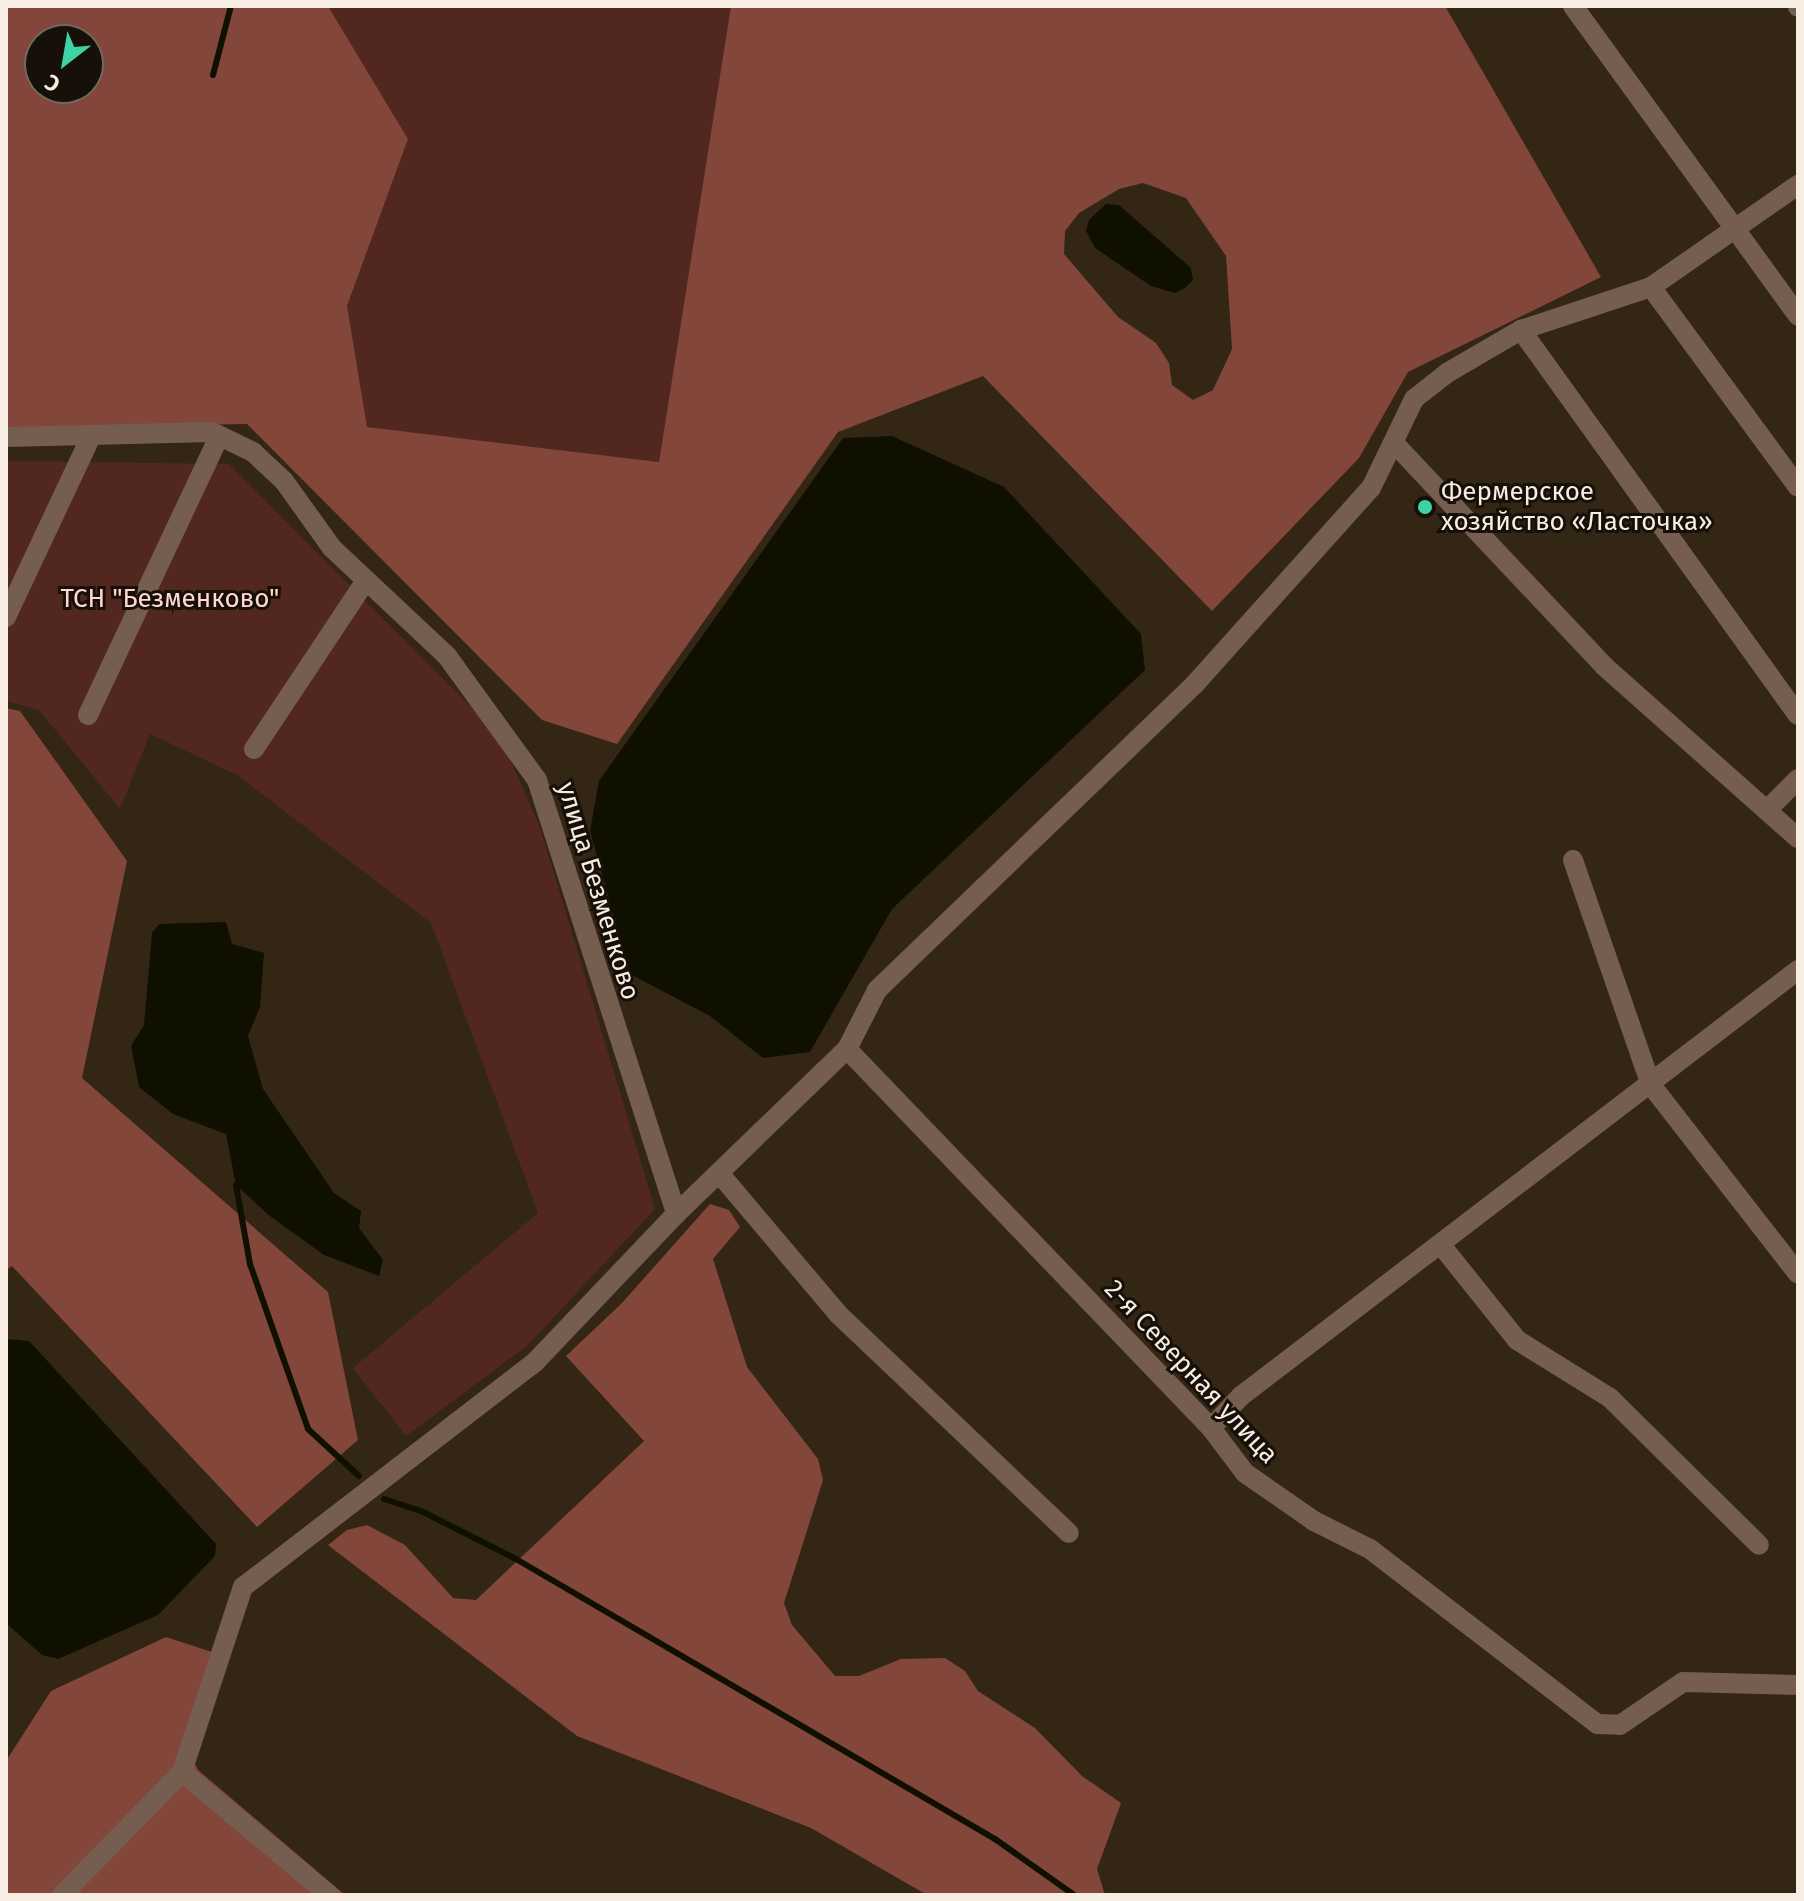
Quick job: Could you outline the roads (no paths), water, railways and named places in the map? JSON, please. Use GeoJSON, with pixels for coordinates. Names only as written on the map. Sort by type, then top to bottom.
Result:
{"type":"FeatureCollection","features":[{"type":"Feature","properties":{"kind":"street"},"geometry":{"type":"LineString","coordinates":[[1573,6],[1798,316]]}},
{"type":"Feature","properties":{"kind":"street"},"geometry":{"type":"LineString","coordinates":[[62,1895],[182,1772],[243,1587],[536,1361],[676,1214],[847,1049],[877,990],[1194,685],[1371,488],[1414,399],[1447,373],[1521,330],[1651,287],[1737,231],[1798,185]]}},
{"type":"Feature","properties":{"kind":"street"},"geometry":{"type":"LineString","coordinates":[[1651,287],[1798,487]]}},
{"type":"Feature","properties":{"kind":"street"},"geometry":{"type":"LineString","coordinates":[[1521,330],[1798,715]]}},
{"type":"Feature","properties":{"kind":"street"},"geometry":{"type":"LineString","coordinates":[[6,617],[91,436]]}},
{"type":"Feature","properties":{"kind":"street"},"geometry":{"type":"LineString","coordinates":[[88,715],[219,436]]}},
{"type":"Feature","properties":{"kind":"street","name":"улица Безменково"},"geometry":{"type":"LineString","coordinates":[[6,437],[219,436],[253,452],[284,481],[332,548],[447,656],[537,780],[676,1214]]}},
{"type":"Feature","properties":{"kind":"street"},"geometry":{"type":"LineString","coordinates":[[1394,443],[1604,666],[1798,838]]}},
{"type":"Feature","properties":{"kind":"street"},"geometry":{"type":"LineString","coordinates":[[254,749],[365,582]]}},
{"type":"Feature","properties":{"kind":"street"},"geometry":{"type":"LineString","coordinates":[[1767,810],[1798,779]]}},
{"type":"Feature","properties":{"kind":"street"},"geometry":{"type":"LineString","coordinates":[[1573,860],[1651,1085],[1795,1264]]}},
{"type":"Feature","properties":{"kind":"street"},"geometry":{"type":"LineString","coordinates":[[1211,1428],[1241,1396],[1798,970]]}},
{"type":"Feature","properties":{"kind":"street","name":"2-я Северная улица"},"geometry":{"type":"LineString","coordinates":[[847,1049],[1211,1428],[1245,1473],[1314,1521],[1370,1549],[1597,1724],[1620,1725],[1683,1682],[1798,1685]]}},
{"type":"Feature","properties":{"kind":"street"},"geometry":{"type":"LineString","coordinates":[[719,1173],[838,1314],[1069,1533]]}},
{"type":"Feature","properties":{"kind":"street"},"geometry":{"type":"LineString","coordinates":[[1441,1245],[1517,1340],[1610,1398],[1759,1545]]}},
{"type":"Feature","properties":{"kind":"street"},"geometry":{"type":"LineString","coordinates":[[182,1772],[329,1895]]}},
{"type":"Feature","properties":{"kind":"waterway"},"geometry":{"type":"LineString","coordinates":[[213,75],[231,6]]}},
{"type":"Feature","properties":{"kind":"waterway"},"geometry":{"type":"LineString","coordinates":[[236,1185],[250,1264],[308,1429],[359,1476]]}},
{"type":"Feature","properties":{"kind":"waterway"},"geometry":{"type":"LineString","coordinates":[[384,1499],[421,1511],[516,1559],[995,1839],[1074,1895]]}},
{"type":"Feature","properties":{"kind":"place","name":"Фермерское хозяйство «Ласточка»"},"geometry":{"type":"Point","coordinates":[1425,507]}},
{"type":"Feature","properties":{"kind":"park label","name":"ТСН \"Безменково\""},"geometry":{"type":"Point","coordinates":[170,599]}}]}
